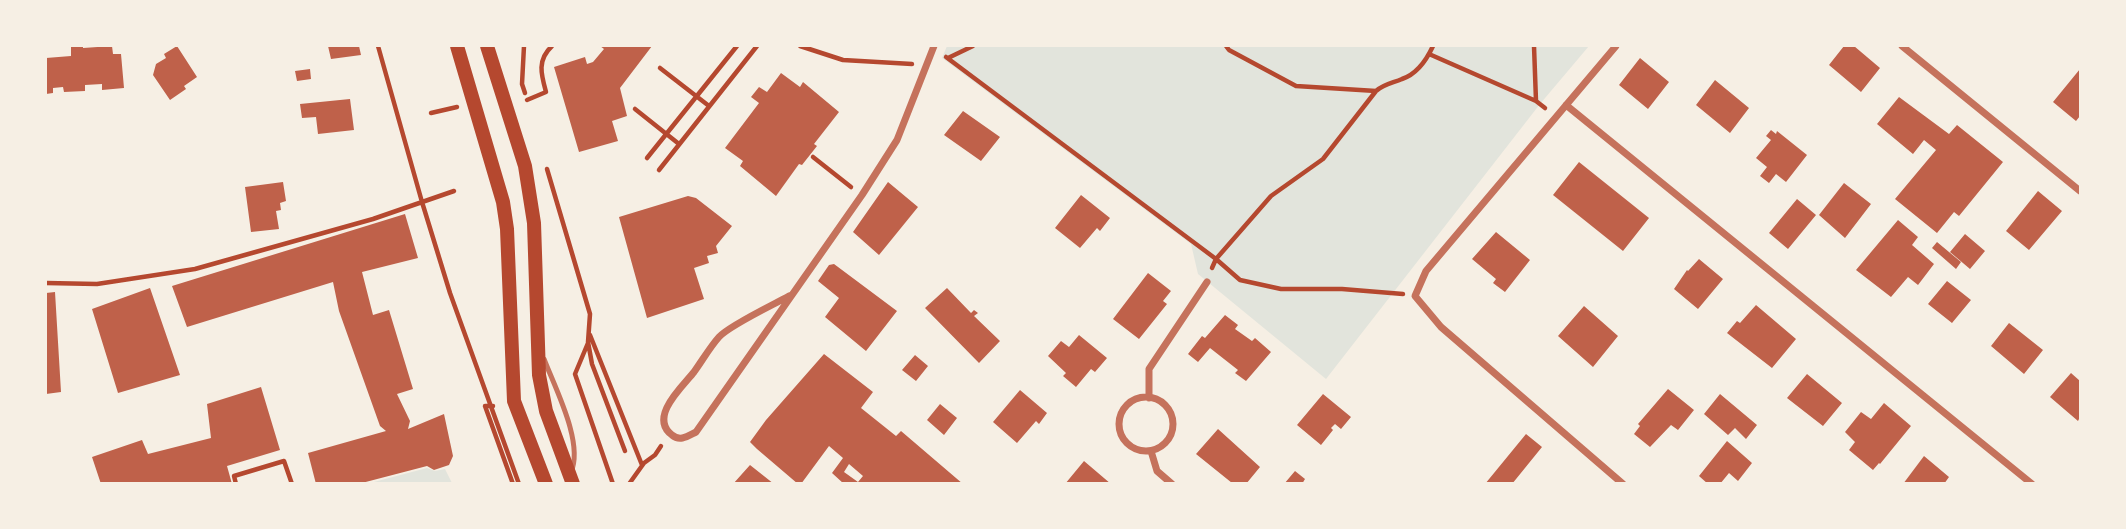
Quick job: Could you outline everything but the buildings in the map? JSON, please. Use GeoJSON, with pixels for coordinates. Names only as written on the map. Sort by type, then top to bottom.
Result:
{"type":"FeatureCollection","features":[{"type":"Feature","properties":{"kind":"main road"},"geometry":{"type":"LineString","coordinates":[[457,46],[503,202],[507,229],[514,401],[545,484]]}},
{"type":"Feature","properties":{"kind":"main road"},"geometry":{"type":"LineString","coordinates":[[487,46],[525,166],[534,223],[539,375],[546,411],[571,479]]}},
{"type":"Feature","properties":{"kind":"main road"},"geometry":{"type":"LineString","coordinates":[[512,376],[539,375]]}},
{"type":"Feature","properties":{"kind":"street"},"geometry":{"type":"LineString","coordinates":[[1616,46],[1426,271],[1415,296],[1441,327],[1623,484]]}},
{"type":"Feature","properties":{"kind":"street"},"geometry":{"type":"LineString","coordinates":[[1902,46],[2081,191]]}},
{"type":"Feature","properties":{"kind":"street"},"geometry":{"type":"LineString","coordinates":[[789,296],[721,335],[673,397],[665,412],[664,424],[669,434],[685,438],[696,432],[862,195],[897,141],[933,48]]}},
{"type":"Feature","properties":{"kind":"street"},"geometry":{"type":"LineString","coordinates":[[1566,105],[2032,484]]}},
{"type":"Feature","properties":{"kind":"street"},"geometry":{"type":"LineString","coordinates":[[1149,398],[1149,369],[1207,282]]}},
{"type":"Feature","properties":{"kind":"street"},"geometry":{"type":"LineString","coordinates":[[1149,398],[1164,404],[1170,411],[1173,428],[1166,443],[1151,451],[1142,451],[1126,442],[1119,425],[1121,416],[1131,402],[1149,398]]}},
{"type":"Feature","properties":{"kind":"street"},"geometry":{"type":"LineString","coordinates":[[1151,451],[1157,471],[1172,484]]}},
{"type":"Feature","properties":{"kind":"lane"},"geometry":{"type":"LineString","coordinates":[[538,344],[574,440],[575,463],[571,479]]}},
{"type":"Feature","properties":{"kind":"path"},"geometry":{"type":"LineString","coordinates":[[377,46],[450,293],[519,484]]}},
{"type":"Feature","properties":{"kind":"path"},"geometry":{"type":"LineString","coordinates":[[524,46],[522,84],[530,112]]}},
{"type":"Feature","properties":{"kind":"path"},"geometry":{"type":"LineString","coordinates":[[527,100],[546,92],[540,72],[542,60],[552,46]]}},
{"type":"Feature","properties":{"kind":"path"},"geometry":{"type":"LineString","coordinates":[[647,158],[737,46]]}},
{"type":"Feature","properties":{"kind":"path"},"geometry":{"type":"LineString","coordinates":[[659,170],[757,46]]}},
{"type":"Feature","properties":{"kind":"path"},"geometry":{"type":"LineString","coordinates":[[800,46],[843,60],[927,65]]}},
{"type":"Feature","properties":{"kind":"path"},"geometry":{"type":"LineString","coordinates":[[948,58],[973,46]]}},
{"type":"Feature","properties":{"kind":"path"},"geometry":{"type":"LineString","coordinates":[[1226,46],[1296,86],[1376,91]]}},
{"type":"Feature","properties":{"kind":"path"},"geometry":{"type":"LineString","coordinates":[[1216,259],[1270,196],[1322,159],[1381,86],[1407,78],[1418,69],[1433,46]]}},
{"type":"Feature","properties":{"kind":"path"},"geometry":{"type":"LineString","coordinates":[[1534,46],[1536,101]]}},
{"type":"Feature","properties":{"kind":"path"},"geometry":{"type":"LineString","coordinates":[[933,48],[1216,259],[1240,280],[1281,289],[1342,289],[1415,296]]}},
{"type":"Feature","properties":{"kind":"path"},"geometry":{"type":"LineString","coordinates":[[1429,54],[1536,101],[1556,118]]}},
{"type":"Feature","properties":{"kind":"path"},"geometry":{"type":"LineString","coordinates":[[660,68],[709,106]]}},
{"type":"Feature","properties":{"kind":"path"},"geometry":{"type":"LineString","coordinates":[[431,113],[461,106]]}},
{"type":"Feature","properties":{"kind":"path"},"geometry":{"type":"LineString","coordinates":[[635,109],[679,144]]}},
{"type":"Feature","properties":{"kind":"path"},"geometry":{"type":"LineString","coordinates":[[813,157],[862,195]]}},
{"type":"Feature","properties":{"kind":"path"},"geometry":{"type":"LineString","coordinates":[[544,158],[590,314],[588,342],[592,364],[625,451]]}},
{"type":"Feature","properties":{"kind":"path"},"geometry":{"type":"LineString","coordinates":[[46,283],[97,284],[195,269],[373,219],[454,191]]}},
{"type":"Feature","properties":{"kind":"path"},"geometry":{"type":"LineString","coordinates":[[589,331],[642,465]]}},
{"type":"Feature","properties":{"kind":"path"},"geometry":{"type":"LineString","coordinates":[[588,342],[575,374],[613,484]]}},
{"type":"Feature","properties":{"kind":"path"},"geometry":{"type":"LineString","coordinates":[[496,394],[493,406],[510,439]]}},
{"type":"Feature","properties":{"kind":"path"},"geometry":{"type":"LineString","coordinates":[[493,406],[485,406],[513,484]]}},
{"type":"Feature","properties":{"kind":"path"},"geometry":{"type":"LineString","coordinates":[[629,484],[642,465],[655,455]]}},
{"type":"Feature","properties":{"kind":"path"},"geometry":{"type":"LineString","coordinates":[[236,484],[234,476],[284,461],[292,484]]}},
{"type":"Feature","properties":{"kind":"shaded area"},"geometry":{"type":"Polygon","coordinates":[[[947,46],[1589,46],[1540,104],[1326,379],[1198,274],[1191,244],[942,58],[947,46]]]}},
{"type":"Feature","properties":{"kind":"shaded area"},"geometry":{"type":"Polygon","coordinates":[[[427,468],[435,471],[445,469],[452,483],[370,483],[427,468]]]}}]}
